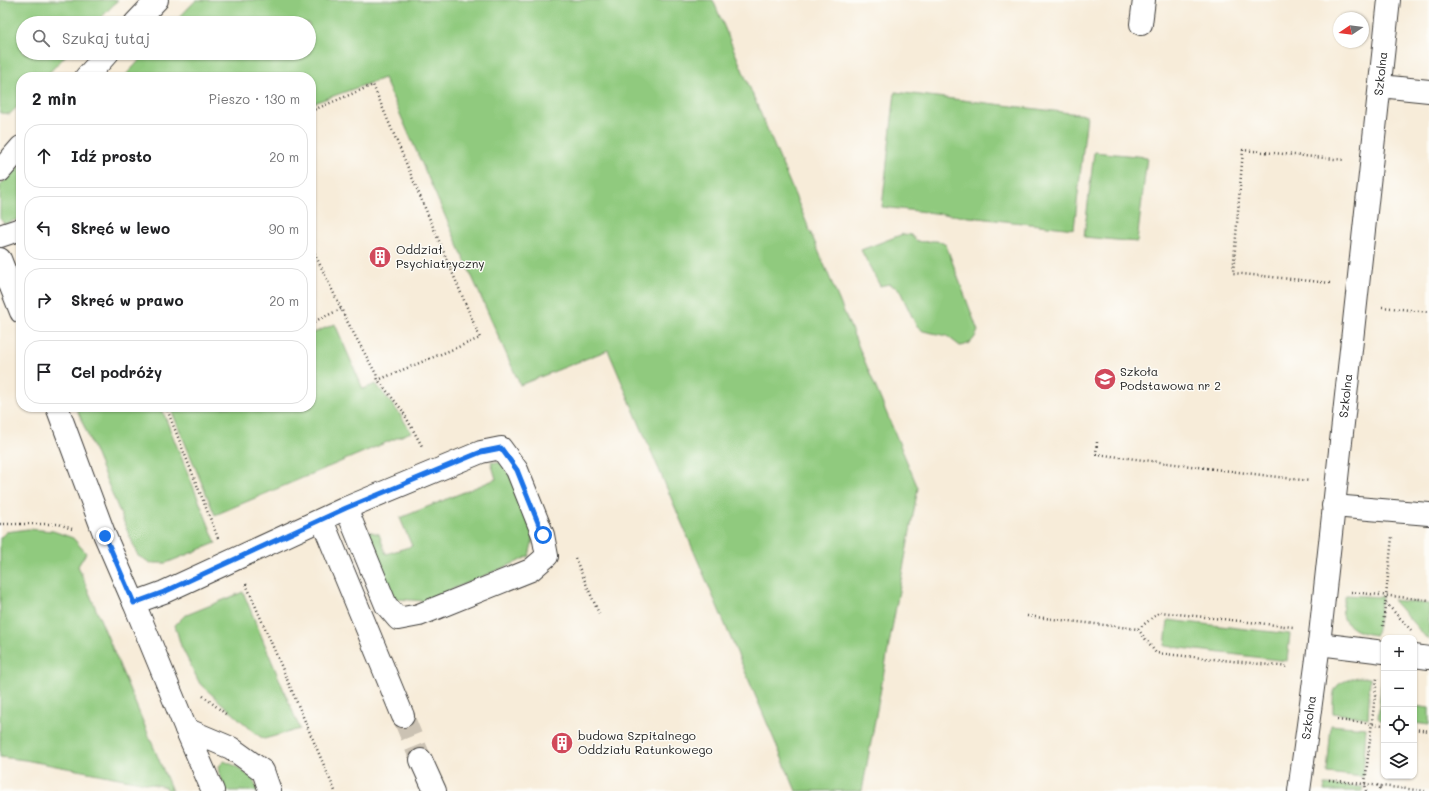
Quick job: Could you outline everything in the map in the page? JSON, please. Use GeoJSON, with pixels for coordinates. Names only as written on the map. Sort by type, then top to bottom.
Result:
{"type":"FeatureCollection","features":[{"type":"Feature","properties":{"kind":"street"},"geometry":{"type":"LineString","coordinates":[[142,16],[157,0]]}},
{"type":"Feature","properties":{"kind":"street"},"geometry":{"type":"LineString","coordinates":[[1140,24],[1144,0]]}},
{"type":"Feature","properties":{"kind":"street","name":"Szkolna"},"geometry":{"type":"LineString","coordinates":[[1299,791],[1319,644],[1389,0]]}},
{"type":"Feature","properties":{"kind":"street"},"geometry":{"type":"LineString","coordinates":[[91,72],[102,60]]}},
{"type":"Feature","properties":{"kind":"street"},"geometry":{"type":"LineString","coordinates":[[1380,86],[1429,91]]}},
{"type":"Feature","properties":{"kind":"street"},"geometry":{"type":"LineString","coordinates":[[0,171],[16,153]]}},
{"type":"Feature","properties":{"kind":"street"},"geometry":{"type":"LineString","coordinates":[[0,236],[16,231]]}},
{"type":"Feature","properties":{"kind":"street"},"geometry":{"type":"LineString","coordinates":[[0,259],[16,299]]}},
{"type":"Feature","properties":{"kind":"street"},"geometry":{"type":"LineString","coordinates":[[59,412],[105,536],[213,791]]}},
{"type":"Feature","properties":{"kind":"street"},"geometry":{"type":"LineString","coordinates":[[134,603],[164,592],[346,508],[481,452],[501,448],[517,470],[543,535],[547,556],[530,570],[419,615],[398,619],[386,605],[346,508]]}},
{"type":"Feature","properties":{"kind":"street"},"geometry":{"type":"LineString","coordinates":[[1334,506],[1429,514]]}},
{"type":"Feature","properties":{"kind":"street"},"geometry":{"type":"LineString","coordinates":[[322,520],[403,716]]}},
{"type":"Feature","properties":{"kind":"street"},"geometry":{"type":"LineString","coordinates":[[1319,644],[1381,652]]}},
{"type":"Feature","properties":{"kind":"street"},"geometry":{"type":"LineString","coordinates":[[1417,656],[1429,658]]}},
{"type":"Feature","properties":{"kind":"street"},"geometry":{"type":"LineString","coordinates":[[186,729],[232,748],[263,771],[270,791]]}},
{"type":"Feature","properties":{"kind":"street"},"geometry":{"type":"LineString","coordinates":[[421,760],[434,791]]}},
{"type":"Feature","properties":{"kind":"path"},"geometry":{"type":"LineString","coordinates":[[316,109],[373,85],[480,338],[378,380]]}},
{"type":"Feature","properties":{"kind":"path"},"geometry":{"type":"LineString","coordinates":[[1337,284],[1233,273],[1243,150],[1350,160]]}},
{"type":"Feature","properties":{"kind":"path"},"geometry":{"type":"LineString","coordinates":[[316,256],[341,309],[378,380],[402,410],[425,452]]}},
{"type":"Feature","properties":{"kind":"path"},"geometry":{"type":"LineString","coordinates":[[1382,307],[1429,312]]}},
{"type":"Feature","properties":{"kind":"path"},"geometry":{"type":"LineString","coordinates":[[316,321],[341,309]]}},
{"type":"Feature","properties":{"kind":"path"},"geometry":{"type":"LineString","coordinates":[[168,412],[216,532]]}},
{"type":"Feature","properties":{"kind":"path"},"geometry":{"type":"LineString","coordinates":[[1097,442],[1096,454],[1315,482]]}},
{"type":"Feature","properties":{"kind":"path"},"geometry":{"type":"LineString","coordinates":[[0,524],[58,524],[71,528],[76,533]]}},
{"type":"Feature","properties":{"kind":"path"},"geometry":{"type":"LineString","coordinates":[[1383,635],[1392,537]]}},
{"type":"Feature","properties":{"kind":"path"},"geometry":{"type":"LineString","coordinates":[[242,581],[247,584],[335,791]]}},
{"type":"Feature","properties":{"kind":"path"},"geometry":{"type":"LineString","coordinates":[[1344,592],[1429,600]]}},
{"type":"Feature","properties":{"kind":"path"},"geometry":{"type":"LineString","coordinates":[[1386,602],[1413,632]]}},
{"type":"Feature","properties":{"kind":"path"},"geometry":{"type":"LineString","coordinates":[[1138,630],[1160,612],[1300,628]]}},
{"type":"Feature","properties":{"kind":"path"},"geometry":{"type":"LineString","coordinates":[[1026,616],[1138,630],[1156,653],[1295,668]]}},
{"type":"Feature","properties":{"kind":"path"},"geometry":{"type":"LineString","coordinates":[[1366,791],[1365,783],[1381,659]]}},
{"type":"Feature","properties":{"kind":"path"},"geometry":{"type":"LineString","coordinates":[[199,693],[230,717]]}},
{"type":"Feature","properties":{"kind":"path"},"geometry":{"type":"LineString","coordinates":[[1332,720],[1381,725]]}},
{"type":"Feature","properties":{"kind":"path"},"geometry":{"type":"LineString","coordinates":[[1417,729],[1429,731]]}},
{"type":"Feature","properties":{"kind":"path"},"geometry":{"type":"LineString","coordinates":[[1322,779],[1425,791]]}},
{"type":"Feature","properties":{"kind":"path"},"geometry":{"type":"LineString","coordinates":[[1377,785],[1382,791]]}},
{"type":"Feature","properties":{"kind":"green space"},"geometry":{"type":"Polygon","coordinates":[[[0,0],[118,0],[103,16],[16,16],[16,60],[61,60],[50,72],[16,72],[16,108],[10,114],[0,113],[0,0]]]}},
{"type":"Feature","properties":{"kind":"green space"},"geometry":{"type":"Polygon","coordinates":[[[196,0],[713,0],[918,488],[862,791],[796,791],[608,350],[520,385],[384,78],[316,102],[316,72],[129,72],[140,60],[316,60],[316,16],[181,16],[196,0]]]}},
{"type":"Feature","properties":{"kind":"green space"},"geometry":{"type":"Polygon","coordinates":[[[895,92],[1087,115],[1074,229],[882,207],[895,92]]]}},
{"type":"Feature","properties":{"kind":"green space"},"geometry":{"type":"Polygon","coordinates":[[[1094,152],[1147,157],[1137,242],[1084,237],[1094,152]]]}},
{"type":"Feature","properties":{"kind":"green space"},"geometry":{"type":"Polygon","coordinates":[[[16,170],[16,220],[5,224],[0,219],[0,185],[16,170]]]}},
{"type":"Feature","properties":{"kind":"green space"},"geometry":{"type":"Polygon","coordinates":[[[903,234],[911,235],[922,242],[937,241],[946,245],[978,331],[969,343],[960,346],[947,336],[923,331],[916,325],[899,289],[889,284],[880,286],[861,250],[903,234]]]}},
{"type":"Feature","properties":{"kind":"green space"},"geometry":{"type":"Polygon","coordinates":[[[335,324],[363,389],[376,384],[399,413],[411,432],[215,515],[172,412],[316,412],[316,332],[335,324]]]}},
{"type":"Feature","properties":{"kind":"green space"},"geometry":{"type":"Polygon","coordinates":[[[78,412],[163,412],[216,543],[166,563],[151,563],[138,556],[78,412]]]}},
{"type":"Feature","properties":{"kind":"green space"},"geometry":{"type":"Polygon","coordinates":[[[491,462],[501,463],[513,479],[534,535],[529,556],[424,601],[397,599],[386,587],[364,530],[379,534],[386,554],[412,546],[400,518],[496,479],[491,462]]]}},
{"type":"Feature","properties":{"kind":"green space"},"geometry":{"type":"Polygon","coordinates":[[[28,529],[53,531],[73,538],[86,553],[78,566],[172,791],[168,791],[166,787],[25,760],[0,757],[0,538],[6,532],[28,529]]]}},
{"type":"Feature","properties":{"kind":"green space"},"geometry":{"type":"Polygon","coordinates":[[[243,592],[300,729],[264,739],[255,733],[200,684],[181,646],[175,625],[184,616],[243,592]]]}},
{"type":"Feature","properties":{"kind":"green space"},"geometry":{"type":"Polygon","coordinates":[[[1346,595],[1382,597],[1376,635],[1359,632],[1344,619],[1343,604],[1346,595]]]}},
{"type":"Feature","properties":{"kind":"green space"},"geometry":{"type":"Polygon","coordinates":[[[1393,600],[1429,604],[1429,641],[1393,600]]]}},
{"type":"Feature","properties":{"kind":"green space"},"geometry":{"type":"Polygon","coordinates":[[[1168,620],[1290,634],[1287,661],[1165,646],[1168,620]]]}},
{"type":"Feature","properties":{"kind":"green space"},"geometry":{"type":"Polygon","coordinates":[[[1358,677],[1370,678],[1368,718],[1333,713],[1333,697],[1336,688],[1349,679],[1358,677]]]}},
{"type":"Feature","properties":{"kind":"green space"},"geometry":{"type":"Polygon","coordinates":[[[1381,687],[1381,720],[1378,718],[1381,687]]]}},
{"type":"Feature","properties":{"kind":"green space"},"geometry":{"type":"Polygon","coordinates":[[[1417,706],[1429,708],[1429,725],[1417,723],[1417,706]]]}},
{"type":"Feature","properties":{"kind":"green space"},"geometry":{"type":"Polygon","coordinates":[[[1331,725],[1366,728],[1363,777],[1327,773],[1331,725]]]}},
{"type":"Feature","properties":{"kind":"green space"},"geometry":{"type":"Polygon","coordinates":[[[224,761],[236,766],[253,779],[258,791],[226,791],[220,775],[219,766],[224,761]]]}},
{"type":"Feature","properties":{"kind":"green space"},"geometry":{"type":"Polygon","coordinates":[[[1325,785],[1363,787],[1362,791],[1324,791],[1325,785]]]}},
{"type":"Feature","properties":{"kind":"tunnel"},"geometry":{"type":"LineString","coordinates":[[403,716],[421,760]]}},
{"type":"Feature","properties":{"kind":"place","name":"Oddział Psychiatryczny"},"geometry":{"type":"Point","coordinates":[380,257]}},
{"type":"Feature","properties":{"kind":"place","name":"Szkoła Podstawowa nr 2"},"geometry":{"type":"Point","coordinates":[1105,379]}},
{"type":"Feature","properties":{"kind":"place","name":"budowa Szpitalnego Oddziału Ratunkowego"},"geometry":{"type":"Point","coordinates":[562,743]}},
{"type":"Feature","properties":{"kind":"route"},"geometry":{"type":"LineString","coordinates":[[105,536],[134,603],[164,592],[346,508],[481,452],[501,448],[517,470],[543,535]]}}]}
